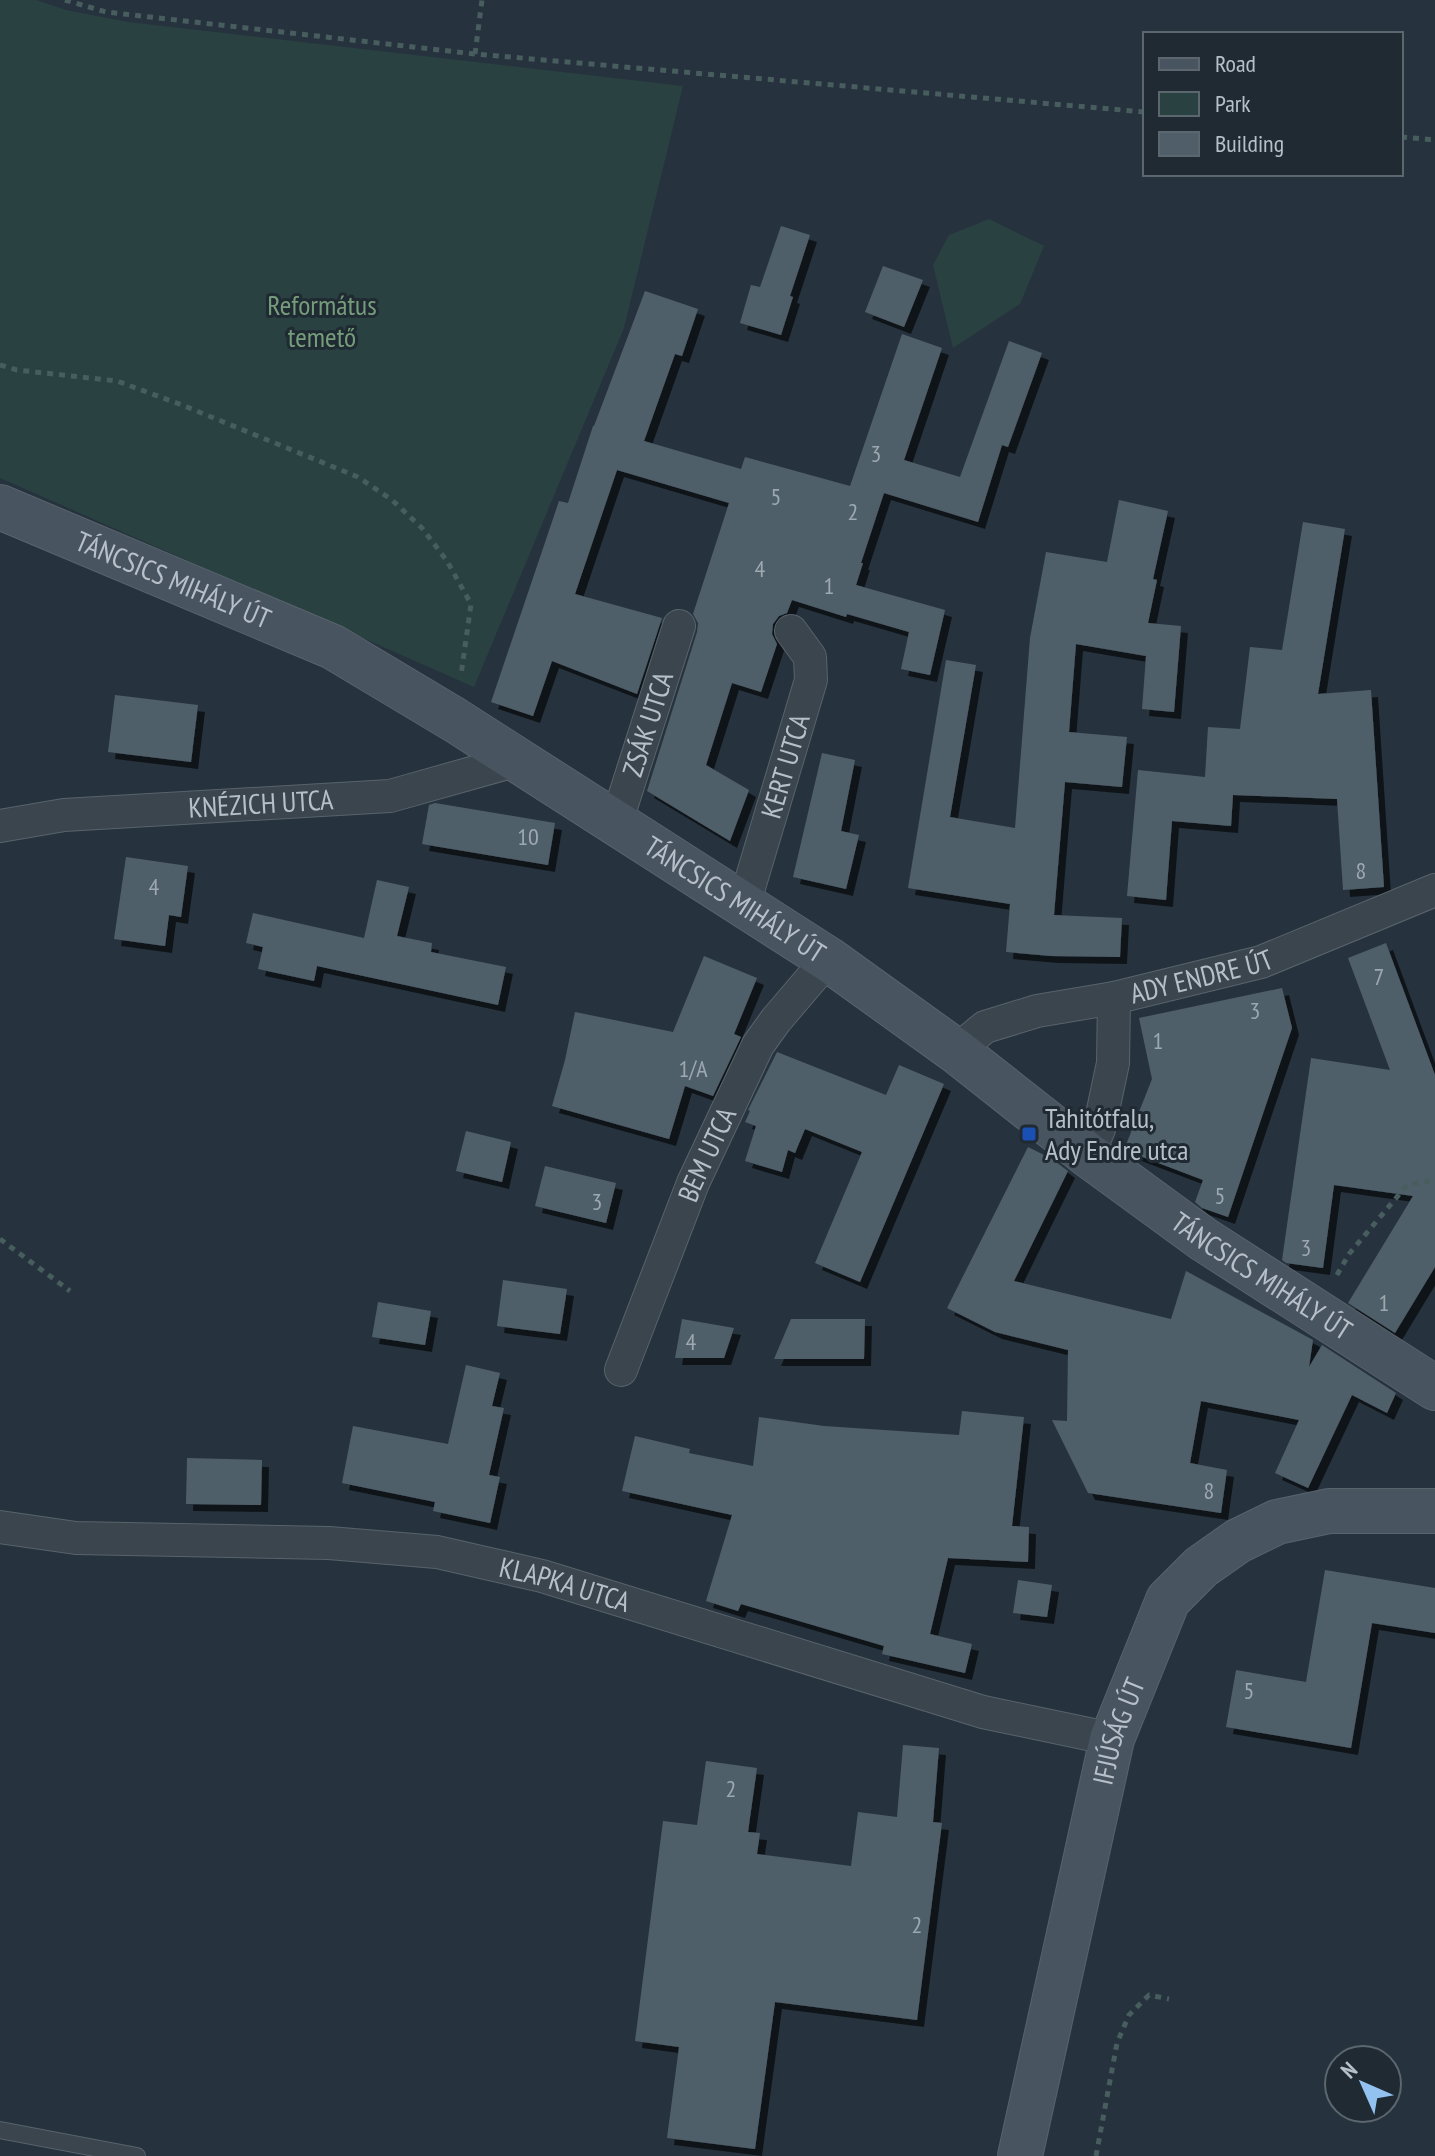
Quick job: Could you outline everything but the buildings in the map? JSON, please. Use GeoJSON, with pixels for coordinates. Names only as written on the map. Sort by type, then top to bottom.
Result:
{"type":"FeatureCollection","features":[{"type":"Feature","properties":{"kind":"main road","name":"TÁNCSICS MIHÁLY ÚT"},"geometry":{"type":"LineString","coordinates":[[0,507],[333,647],[455,720],[828,959],[956,1051],[1088,1155],[1203,1239],[1427,1383]]}},
{"type":"Feature","properties":{"kind":"main road","name":"IFJÚSÁG ÚT"},"geometry":{"type":"LineString","coordinates":[[1020,2156],[1112,1739],[1168,1600],[1201,1567],[1238,1541],[1277,1522],[1329,1511],[1435,1511]]}},
{"type":"Feature","properties":{"kind":"street","name":"ZSÁK UTCA"},"geometry":{"type":"LineString","coordinates":[[616,823],[679,626]]}},
{"type":"Feature","properties":{"kind":"street","name":"KERT UTCA"},"geometry":{"type":"LineString","coordinates":[[744,904],[811,680],[810,657],[791,631]]}},
{"type":"Feature","properties":{"kind":"street","name":"KNÉZICH UTCA"},"geometry":{"type":"LineString","coordinates":[[0,826],[64,815],[390,796],[518,760]]}},
{"type":"Feature","properties":{"kind":"street","name":"ADY ENDRE ÚT"},"geometry":{"type":"LineString","coordinates":[[1088,1155],[1099,1129],[1113,1063],[1114,998],[1261,962],[1435,890]]}},
{"type":"Feature","properties":{"kind":"street","name":"BEM UTCA"},"geometry":{"type":"LineString","coordinates":[[621,1370],[693,1183],[758,1045],[828,959]]}},
{"type":"Feature","properties":{"kind":"street"},"geometry":{"type":"LineString","coordinates":[[956,1051],[985,1027],[1037,1011],[1114,998]]}},
{"type":"Feature","properties":{"kind":"street","name":"KLAPKA UTCA"},"geometry":{"type":"LineString","coordinates":[[0,1527],[76,1538],[329,1543],[437,1552],[542,1576],[983,1712],[1112,1739]]}},
{"type":"Feature","properties":{"kind":"lane"},"geometry":{"type":"LineString","coordinates":[[0,2130],[137,2156]]}},
{"type":"Feature","properties":{"kind":"path"},"geometry":{"type":"LineString","coordinates":[[65,0],[106,12],[475,54],[1143,112]]}},
{"type":"Feature","properties":{"kind":"path"},"geometry":{"type":"LineString","coordinates":[[475,54],[482,0]]}},
{"type":"Feature","properties":{"kind":"path"},"geometry":{"type":"LineString","coordinates":[[1403,137],[1435,140]]}},
{"type":"Feature","properties":{"kind":"path"},"geometry":{"type":"LineString","coordinates":[[0,365],[17,370],[117,381],[358,477],[392,500],[422,528],[447,561],[471,604],[455,720]]}},
{"type":"Feature","properties":{"kind":"path"},"geometry":{"type":"LineString","coordinates":[[1315,1310],[1349,1254],[1407,1185],[1435,1180]]}},
{"type":"Feature","properties":{"kind":"path"},"geometry":{"type":"LineString","coordinates":[[0,1239],[70,1291]]}},
{"type":"Feature","properties":{"kind":"path"},"geometry":{"type":"LineString","coordinates":[[1096,2156],[1117,2043],[1129,2015],[1149,1995],[1169,1999]]}},
{"type":"Feature","properties":{"kind":"green space","name":"Református temető"},"geometry":{"type":"Polygon","coordinates":[[[0,0],[36,0],[66,10],[128,22],[683,86],[624,328],[474,687],[0,478],[0,0]]]}},
{"type":"Feature","properties":{"kind":"green space"},"geometry":{"type":"Polygon","coordinates":[[[989,219],[1044,246],[1020,304],[953,348],[933,265],[949,235],[989,219]]]}},
{"type":"Feature","properties":{"kind":"place","name":"Tahitótfalu, Ady Endre utca"},"geometry":{"type":"Point","coordinates":[1029,1134]}}]}
